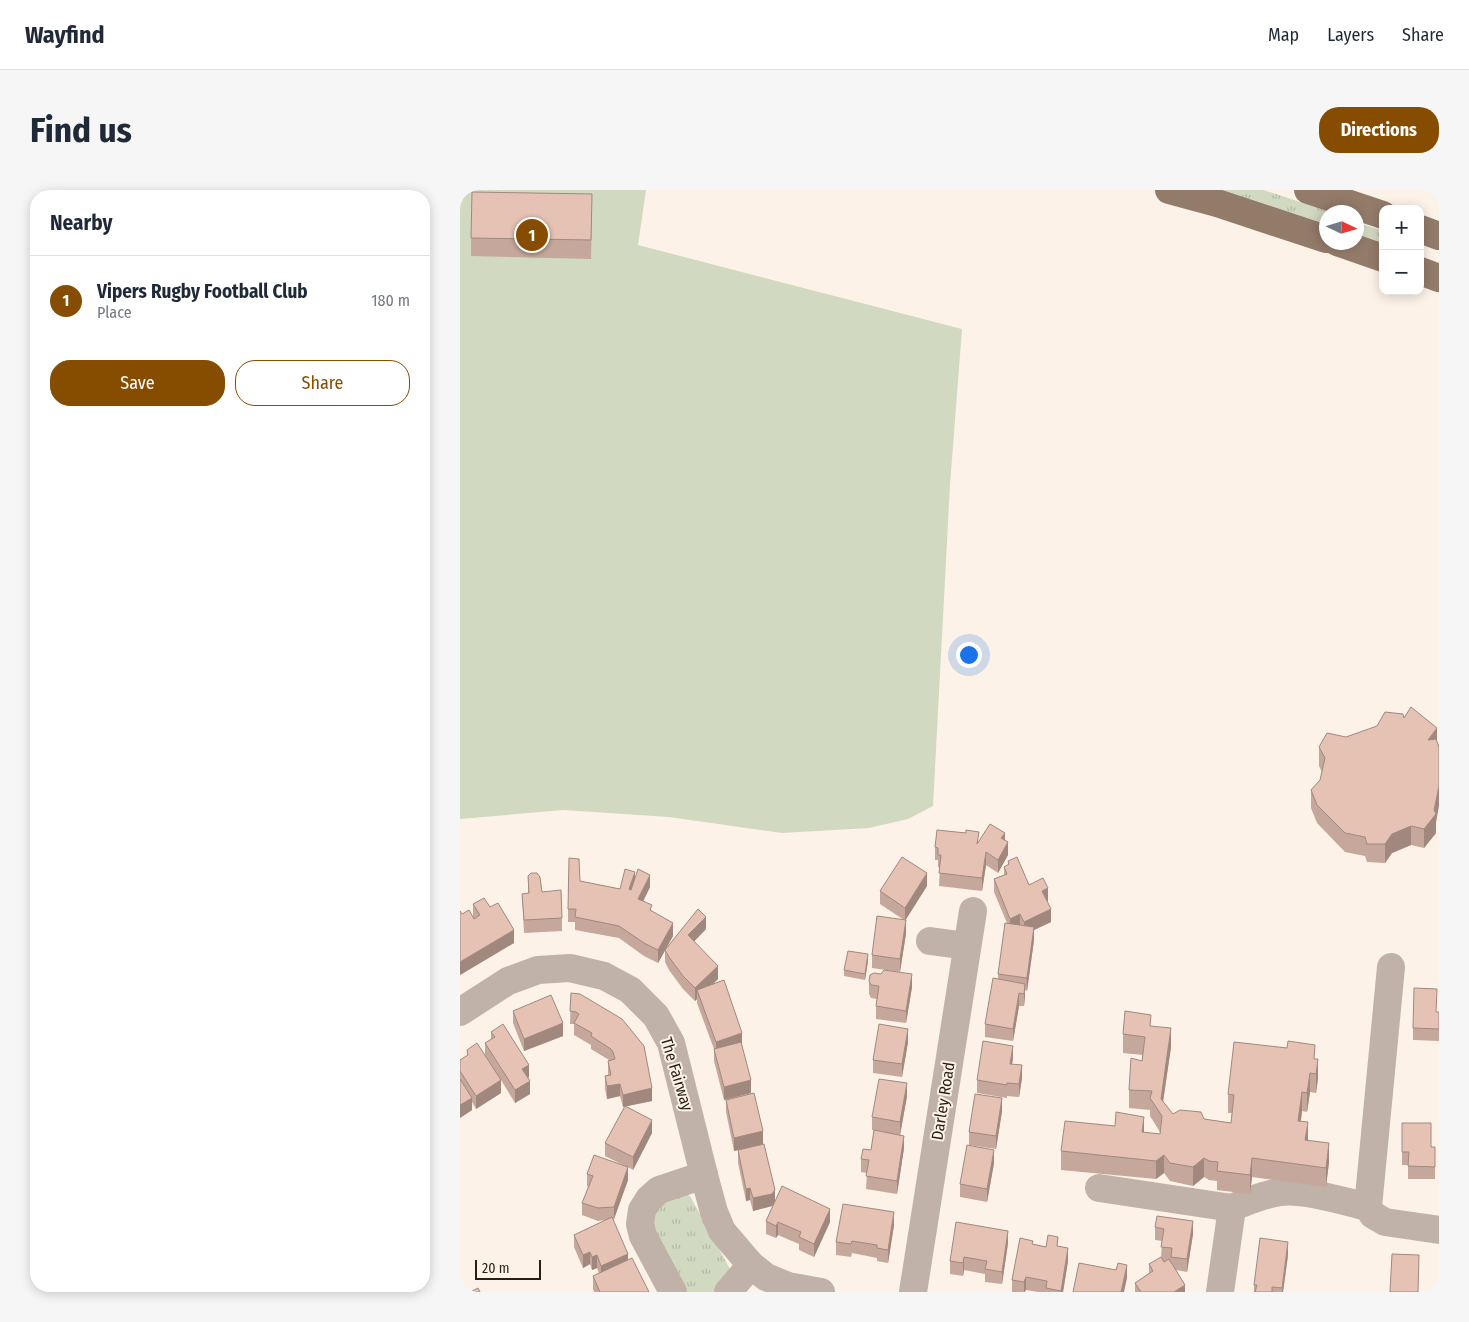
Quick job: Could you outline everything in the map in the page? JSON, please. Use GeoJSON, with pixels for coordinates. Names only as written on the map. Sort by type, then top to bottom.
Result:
{"type":"FeatureCollection","features":[{"type":"Feature","properties":{"kind":"main road"},"geometry":{"type":"LineString","coordinates":[[1169,190],[1217,203],[1319,237]]}},
{"type":"Feature","properties":{"kind":"main road"},"geometry":{"type":"LineString","coordinates":[[1308,190],[1379,214]]}},
{"type":"Feature","properties":{"kind":"main road"},"geometry":{"type":"LineString","coordinates":[[1424,230],[1439,236]]}},
{"type":"Feature","properties":{"kind":"main road"},"geometry":{"type":"LineString","coordinates":[[1360,250],[1379,257]]}},
{"type":"Feature","properties":{"kind":"main road"},"geometry":{"type":"LineString","coordinates":[[1424,272],[1439,278]]}},
{"type":"Feature","properties":{"kind":"street","name":"Darley Road"},"geometry":{"type":"LineString","coordinates":[[913,1292],[973,911]]}},
{"type":"Feature","properties":{"kind":"street"},"geometry":{"type":"LineString","coordinates":[[930,941],[967,946]]}},
{"type":"Feature","properties":{"kind":"street"},"geometry":{"type":"LineString","coordinates":[[1391,967],[1368,1207],[1373,1215],[1385,1222],[1439,1230]]}},
{"type":"Feature","properties":{"kind":"street","name":"The Fairway"},"geometry":{"type":"LineString","coordinates":[[460,1012],[508,981],[538,970],[570,968],[604,976],[630,990],[656,1016],[671,1043],[714,1212],[722,1230],[751,1265],[766,1277],[788,1286],[821,1292]]}},
{"type":"Feature","properties":{"kind":"street"},"geometry":{"type":"LineString","coordinates":[[673,1292],[643,1236],[640,1224],[642,1210],[648,1199],[659,1190],[704,1175]]}},
{"type":"Feature","properties":{"kind":"street"},"geometry":{"type":"LineString","coordinates":[[1099,1188],[1232,1208],[1282,1192],[1311,1194],[1368,1207]]}},
{"type":"Feature","properties":{"kind":"street"},"geometry":{"type":"LineString","coordinates":[[1220,1292],[1232,1208]]}},
{"type":"Feature","properties":{"kind":"street"},"geometry":{"type":"LineString","coordinates":[[728,1292],[751,1265]]}},
{"type":"Feature","properties":{"kind":"green space"},"geometry":{"type":"Polygon","coordinates":[[[460,190],[646,190],[638,245],[962,329],[950,485],[933,806],[908,819],[869,828],[782,833],[669,817],[563,810],[460,819],[460,190]]]}},
{"type":"Feature","properties":{"kind":"green space"},"geometry":{"type":"Polygon","coordinates":[[[1216,190],[1264,190],[1319,208],[1319,222],[1216,190]]]}},
{"type":"Feature","properties":{"kind":"green space"},"geometry":{"type":"Polygon","coordinates":[[[1364,225],[1379,230],[1379,242],[1364,236],[1364,225]]]}},
{"type":"Feature","properties":{"kind":"green space"},"geometry":{"type":"Polygon","coordinates":[[[683,1193],[690,1196],[730,1269],[716,1292],[684,1292],[651,1234],[654,1205],[683,1193]]]}},
{"type":"Feature","properties":{"kind":"building"},"geometry":{"type":"Polygon","coordinates":[[[472,192],[592,194],[591,240],[471,238],[472,192]]]}},
{"type":"Feature","properties":{"kind":"building"},"geometry":{"type":"Polygon","coordinates":[[[1411,707],[1437,728],[1428,740],[1436,739],[1439,747],[1439,786],[1434,810],[1436,814],[1424,829],[1411,826],[1392,834],[1385,844],[1367,844],[1365,837],[1345,833],[1317,805],[1311,790],[1320,780],[1325,758],[1319,747],[1327,733],[1346,737],[1377,726],[1385,712],[1403,714],[1404,718],[1411,707]]]}},
{"type":"Feature","properties":{"kind":"building"},"geometry":{"type":"Polygon","coordinates":[[[990,824],[1005,833],[1001,838],[1008,842],[998,860],[986,852],[982,878],[939,873],[941,855],[938,855],[938,848],[935,847],[937,830],[966,833],[966,830],[979,832],[977,844],[990,824]]]}},
{"type":"Feature","properties":{"kind":"building"},"geometry":{"type":"Polygon","coordinates":[[[902,857],[927,873],[905,908],[880,891],[902,857]]]}},
{"type":"Feature","properties":{"kind":"building"},"geometry":{"type":"Polygon","coordinates":[[[1017,857],[1029,885],[1043,878],[1048,888],[1042,891],[1051,909],[1024,922],[1020,914],[1010,919],[994,879],[1007,874],[1004,867],[1009,864],[1008,861],[1017,857]]]}},
{"type":"Feature","properties":{"kind":"building"},"geometry":{"type":"Polygon","coordinates":[[[569,858],[579,859],[580,881],[620,889],[625,869],[635,872],[629,889],[631,890],[638,869],[650,875],[638,899],[652,905],[650,910],[673,923],[658,950],[619,926],[575,917],[576,909],[568,909],[569,858]]]}},
{"type":"Feature","properties":{"kind":"building"},"geometry":{"type":"Polygon","coordinates":[[[531,873],[537,873],[540,877],[542,892],[561,890],[562,918],[524,920],[522,894],[529,893],[528,876],[531,873]]]}},
{"type":"Feature","properties":{"kind":"building"},"geometry":{"type":"Polygon","coordinates":[[[484,898],[490,907],[498,903],[514,930],[460,962],[460,911],[462,914],[469,910],[474,919],[480,915],[473,904],[484,898]]]}},
{"type":"Feature","properties":{"kind":"building"},"geometry":{"type":"Polygon","coordinates":[[[698,909],[706,917],[688,935],[718,966],[695,988],[683,976],[665,950],[698,909]]]}},
{"type":"Feature","properties":{"kind":"building"},"geometry":{"type":"Polygon","coordinates":[[[877,916],[906,920],[900,959],[872,955],[877,916]]]}},
{"type":"Feature","properties":{"kind":"building"},"geometry":{"type":"Polygon","coordinates":[[[1005,923],[1034,927],[1027,978],[998,974],[1005,923]]]}},
{"type":"Feature","properties":{"kind":"building"},"geometry":{"type":"Polygon","coordinates":[[[848,951],[868,954],[865,974],[844,970],[848,951]]]}},
{"type":"Feature","properties":{"kind":"building"},"geometry":{"type":"Polygon","coordinates":[[[884,970],[912,974],[906,1011],[876,1006],[879,986],[871,985],[869,981],[870,975],[874,973],[881,974],[884,970]]]}},
{"type":"Feature","properties":{"kind":"building"},"geometry":{"type":"Polygon","coordinates":[[[993,978],[1025,984],[1024,994],[1019,993],[1013,1029],[985,1024],[993,978]]]}},
{"type":"Feature","properties":{"kind":"building"},"geometry":{"type":"Polygon","coordinates":[[[724,980],[742,1033],[716,1042],[697,990],[724,980]]]}},
{"type":"Feature","properties":{"kind":"building"},"geometry":{"type":"Polygon","coordinates":[[[1414,988],[1437,989],[1436,1012],[1439,1012],[1439,1029],[1413,1028],[1414,988]]]}},
{"type":"Feature","properties":{"kind":"building"},"geometry":{"type":"Polygon","coordinates":[[[571,993],[580,994],[622,1019],[644,1046],[652,1088],[623,1095],[620,1084],[607,1086],[605,1076],[611,1075],[608,1061],[615,1059],[613,1052],[591,1036],[592,1033],[574,1023],[579,1014],[570,1011],[571,993]]]}},
{"type":"Feature","properties":{"kind":"building"},"geometry":{"type":"Polygon","coordinates":[[[551,995],[563,1023],[524,1039],[513,1011],[551,995]]]}},
{"type":"Feature","properties":{"kind":"building"},"geometry":{"type":"Polygon","coordinates":[[[1125,1011],[1151,1015],[1150,1026],[1171,1028],[1161,1099],[1173,1114],[1180,1110],[1201,1112],[1204,1119],[1231,1123],[1234,1095],[1228,1094],[1234,1042],[1287,1048],[1288,1041],[1315,1045],[1314,1059],[1318,1059],[1316,1074],[1310,1073],[1307,1093],[1302,1092],[1298,1121],[1308,1122],[1305,1140],[1329,1143],[1326,1168],[1252,1158],[1250,1175],[1217,1171],[1218,1162],[1209,1161],[1204,1158],[1193,1167],[1170,1163],[1164,1155],[1156,1161],[1061,1151],[1065,1121],[1115,1126],[1116,1112],[1144,1117],[1142,1132],[1160,1134],[1162,1116],[1150,1098],[1152,1091],[1129,1090],[1131,1058],[1142,1061],[1145,1037],[1123,1034],[1125,1011]]]}},
{"type":"Feature","properties":{"kind":"building"},"geometry":{"type":"Polygon","coordinates":[[[503,1024],[529,1065],[522,1069],[530,1081],[515,1090],[485,1043],[495,1037],[491,1032],[503,1024]]]}},
{"type":"Feature","properties":{"kind":"building"},"geometry":{"type":"Polygon","coordinates":[[[879,1024],[908,1029],[902,1064],[873,1060],[879,1024]]]}},
{"type":"Feature","properties":{"kind":"building"},"geometry":{"type":"Polygon","coordinates":[[[983,1041],[1013,1046],[1010,1064],[1022,1065],[1019,1084],[1007,1083],[1007,1085],[977,1080],[983,1041]]]}},
{"type":"Feature","properties":{"kind":"building"},"geometry":{"type":"Polygon","coordinates":[[[741,1042],[751,1080],[724,1087],[714,1049],[741,1042]]]}},
{"type":"Feature","properties":{"kind":"building"},"geometry":{"type":"Polygon","coordinates":[[[477,1043],[501,1080],[476,1096],[460,1071],[460,1060],[468,1055],[467,1050],[477,1043]]]}},
{"type":"Feature","properties":{"kind":"building"},"geometry":{"type":"Polygon","coordinates":[[[460,1079],[472,1098],[460,1105],[460,1079]]]}},
{"type":"Feature","properties":{"kind":"building"},"geometry":{"type":"Polygon","coordinates":[[[879,1079],[907,1083],[900,1122],[872,1117],[879,1079]]]}},
{"type":"Feature","properties":{"kind":"building"},"geometry":{"type":"Polygon","coordinates":[[[754,1093],[763,1131],[734,1138],[726,1100],[754,1093]]]}},
{"type":"Feature","properties":{"kind":"building"},"geometry":{"type":"Polygon","coordinates":[[[975,1094],[1002,1098],[996,1136],[969,1132],[975,1094]]]}},
{"type":"Feature","properties":{"kind":"building"},"geometry":{"type":"Polygon","coordinates":[[[625,1106],[652,1120],[633,1157],[605,1143],[625,1106]]]}},
{"type":"Feature","properties":{"kind":"building"},"geometry":{"type":"Polygon","coordinates":[[[1402,1123],[1431,1123],[1431,1147],[1435,1147],[1435,1167],[1408,1166],[1409,1152],[1402,1152],[1402,1123]]]}},
{"type":"Feature","properties":{"kind":"building"},"geometry":{"type":"Polygon","coordinates":[[[874,1130],[904,1136],[897,1181],[866,1176],[869,1160],[861,1159],[863,1149],[871,1150],[874,1130]]]}},
{"type":"Feature","properties":{"kind":"building"},"geometry":{"type":"Polygon","coordinates":[[[764,1144],[775,1190],[772,1194],[753,1198],[750,1188],[746,1189],[738,1150],[764,1144]]]}},
{"type":"Feature","properties":{"kind":"building"},"geometry":{"type":"Polygon","coordinates":[[[967,1145],[994,1150],[987,1189],[960,1184],[967,1145]]]}},
{"type":"Feature","properties":{"kind":"building"},"geometry":{"type":"Polygon","coordinates":[[[594,1155],[628,1167],[614,1207],[598,1208],[582,1203],[593,1176],[587,1174],[594,1155]]]}},
{"type":"Feature","properties":{"kind":"building"},"geometry":{"type":"Polygon","coordinates":[[[782,1186],[830,1209],[814,1244],[799,1237],[801,1232],[778,1222],[776,1226],[766,1221],[782,1186]]]}},
{"type":"Feature","properties":{"kind":"building"},"geometry":{"type":"Polygon","coordinates":[[[843,1204],[894,1212],[888,1250],[877,1248],[877,1245],[852,1241],[851,1244],[836,1242],[843,1204]]]}},
{"type":"Feature","properties":{"kind":"building"},"geometry":{"type":"Polygon","coordinates":[[[1157,1216],[1193,1221],[1187,1259],[1171,1257],[1172,1248],[1161,1247],[1164,1229],[1155,1227],[1157,1216]]]}},
{"type":"Feature","properties":{"kind":"building"},"geometry":{"type":"Polygon","coordinates":[[[612,1217],[628,1254],[601,1266],[597,1255],[592,1257],[590,1252],[583,1255],[574,1235],[612,1217]]]}},
{"type":"Feature","properties":{"kind":"building"},"geometry":{"type":"Polygon","coordinates":[[[956,1222],[1008,1231],[1002,1272],[985,1269],[987,1261],[964,1257],[963,1263],[950,1261],[956,1222]]]}},
{"type":"Feature","properties":{"kind":"building"},"geometry":{"type":"Polygon","coordinates":[[[1048,1235],[1058,1237],[1057,1246],[1068,1248],[1061,1291],[1046,1288],[1047,1281],[1026,1277],[1024,1282],[1012,1280],[1020,1238],[1033,1241],[1032,1244],[1046,1247],[1048,1235]]]}},
{"type":"Feature","properties":{"kind":"building"},"geometry":{"type":"Polygon","coordinates":[[[1260,1238],[1288,1242],[1282,1288],[1272,1287],[1272,1292],[1255,1292],[1257,1285],[1254,1285],[1260,1238]]]}},
{"type":"Feature","properties":{"kind":"building"},"geometry":{"type":"Polygon","coordinates":[[[1392,1254],[1419,1255],[1418,1292],[1390,1292],[1392,1254]]]}},
{"type":"Feature","properties":{"kind":"building"},"geometry":{"type":"Polygon","coordinates":[[[1161,1257],[1164,1262],[1169,1259],[1185,1285],[1174,1292],[1141,1292],[1135,1283],[1153,1271],[1149,1264],[1161,1257]]]}},
{"type":"Feature","properties":{"kind":"building"},"geometry":{"type":"Polygon","coordinates":[[[632,1258],[649,1292],[600,1292],[593,1276],[632,1258]]]}},
{"type":"Feature","properties":{"kind":"building"},"geometry":{"type":"Polygon","coordinates":[[[1079,1263],[1116,1270],[1118,1263],[1127,1265],[1121,1292],[1073,1292],[1079,1263]]]}},
{"type":"Feature","properties":{"kind":"building"},"geometry":{"type":"Polygon","coordinates":[[[478,1288],[480,1292],[470,1292],[478,1288]]]}},
{"type":"Feature","properties":{"kind":"place","name":"Vipers Rugby Football Club"},"geometry":{"type":"Point","coordinates":[532,235]}}]}
